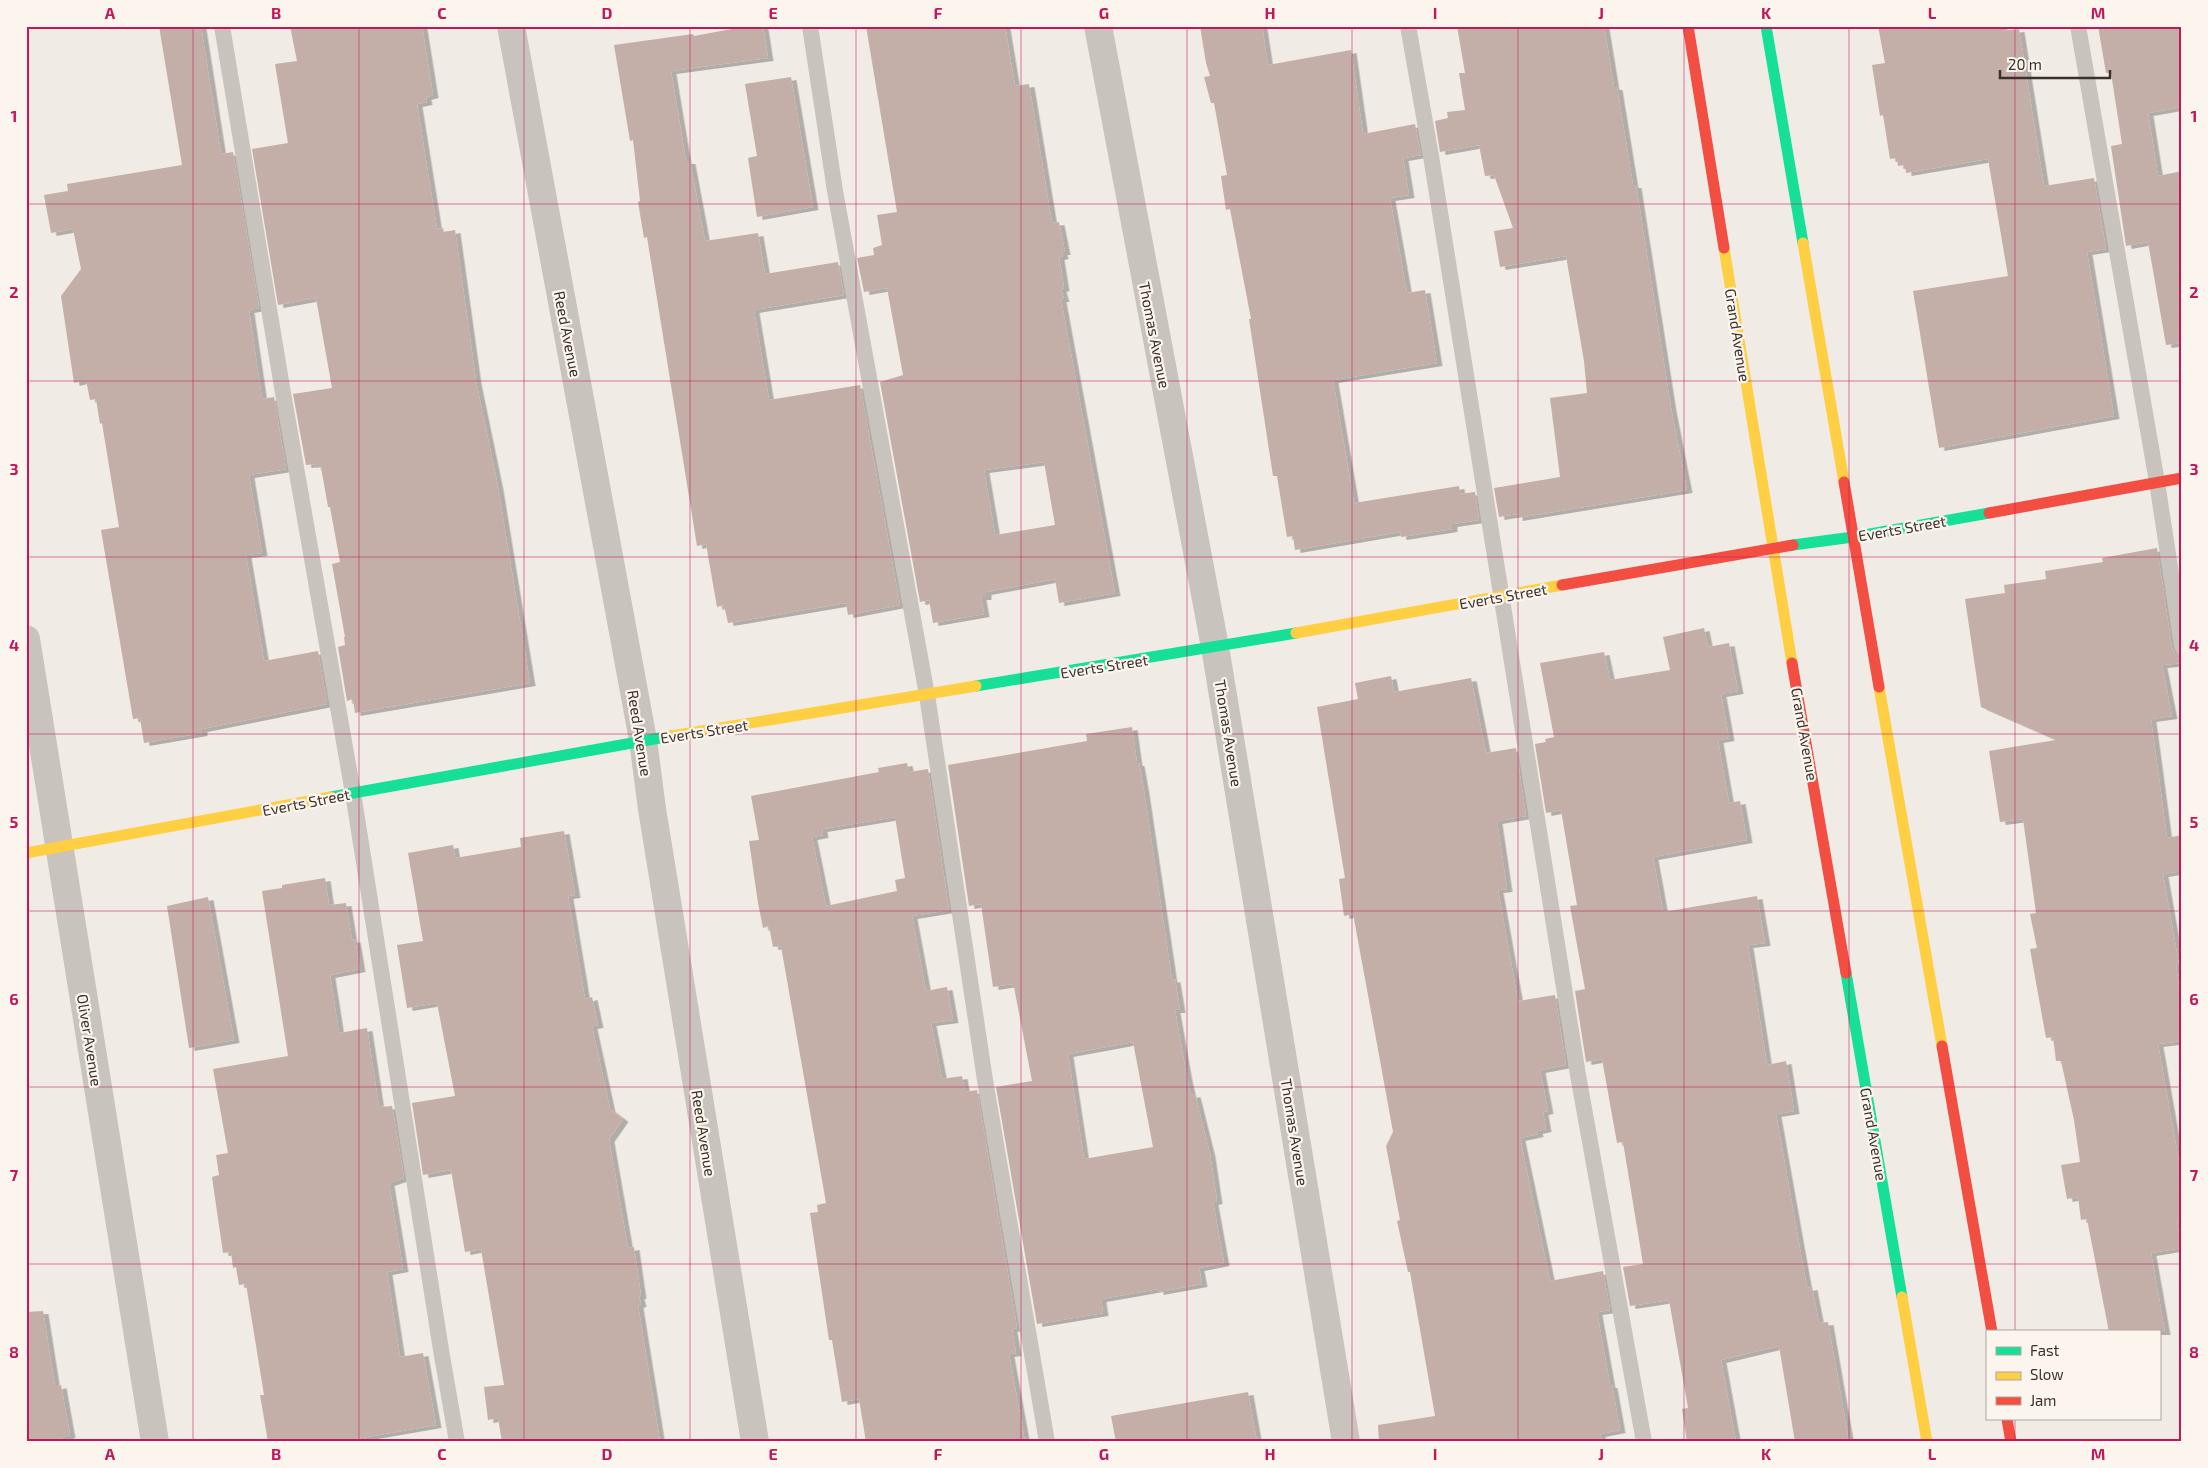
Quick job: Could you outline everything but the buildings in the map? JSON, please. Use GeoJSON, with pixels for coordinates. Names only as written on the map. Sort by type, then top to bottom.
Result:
{"type":"FeatureCollection","features":[{"type":"Feature","properties":{"kind":"main road","name":"Grand Avenue"},"geometry":{"type":"LineString","coordinates":[[1688,26],[1772,548],[1928,1442]]}},
{"type":"Feature","properties":{"kind":"main road"},"geometry":{"type":"LineString","coordinates":[[1766,26],[1852,538],[1992,1330]]}},
{"type":"Feature","properties":{"kind":"main road","name":"Everts Street"},"geometry":{"type":"LineString","coordinates":[[26,853],[643,740],[1215,647],[1772,548],[1852,538],[2182,478]]}},
{"type":"Feature","properties":{"kind":"main road"},"geometry":{"type":"LineString","coordinates":[[2007,1420],[2011,1442]]}},
{"type":"Feature","properties":{"kind":"street","name":"Reed Avenue"},"geometry":{"type":"LineString","coordinates":[[511,26],[643,740],[653,818],[754,1442]]}},
{"type":"Feature","properties":{"kind":"street","name":"Thomas Avenue"},"geometry":{"type":"LineString","coordinates":[[1098,26],[1215,647],[1346,1442]]}},
{"type":"Feature","properties":{"kind":"street","name":"Oliver Avenue"},"geometry":{"type":"LineString","coordinates":[[26,639],[155,1442]]}},
{"type":"Feature","properties":{"kind":"lane"},"geometry":{"type":"LineString","coordinates":[[222,26],[284,403],[353,793],[457,1442]]}},
{"type":"Feature","properties":{"kind":"lane"},"geometry":{"type":"LineString","coordinates":[[810,26],[835,191],[927,695],[986,1080],[1047,1442]]}},
{"type":"Feature","properties":{"kind":"lane"},"geometry":{"type":"LineString","coordinates":[[1408,26],[1431,156],[1578,1075],[1644,1442]]}},
{"type":"Feature","properties":{"kind":"lane"},"geometry":{"type":"LineString","coordinates":[[2078,26],[2157,482],[2182,646]]}},
{"type":"Feature","properties":{"kind":"traffic: fast"},"geometry":{"type":"LineString","coordinates":[[1766,26],[1803,243]]}},
{"type":"Feature","properties":{"kind":"traffic: fast"},"geometry":{"type":"LineString","coordinates":[[1793,545],[1853,537],[1989,513]]}},
{"type":"Feature","properties":{"kind":"traffic: fast"},"geometry":{"type":"LineString","coordinates":[[976,686],[1296,633]]}},
{"type":"Feature","properties":{"kind":"traffic: fast"},"geometry":{"type":"LineString","coordinates":[[331,797],[671,736]]}},
{"type":"Feature","properties":{"kind":"traffic: fast"},"geometry":{"type":"LineString","coordinates":[[1846,973],[1902,1297]]}},
{"type":"Feature","properties":{"kind":"traffic: slow"},"geometry":{"type":"LineString","coordinates":[[1803,243],[1844,482]]}},
{"type":"Feature","properties":{"kind":"traffic: slow"},"geometry":{"type":"LineString","coordinates":[[1724,248],[1792,663]]}},
{"type":"Feature","properties":{"kind":"traffic: slow"},"geometry":{"type":"LineString","coordinates":[[1296,633],[1562,585]]}},
{"type":"Feature","properties":{"kind":"traffic: slow"},"geometry":{"type":"LineString","coordinates":[[671,736],[976,686]]}},
{"type":"Feature","properties":{"kind":"traffic: slow"},"geometry":{"type":"LineString","coordinates":[[1879,687],[1942,1046]]}},
{"type":"Feature","properties":{"kind":"traffic: slow"},"geometry":{"type":"LineString","coordinates":[[26,853],[331,797]]}},
{"type":"Feature","properties":{"kind":"traffic: slow"},"geometry":{"type":"LineString","coordinates":[[1902,1297],[1927,1442]]}},
{"type":"Feature","properties":{"kind":"traffic: jam"},"geometry":{"type":"LineString","coordinates":[[1688,26],[1724,248]]}},
{"type":"Feature","properties":{"kind":"traffic: jam"},"geometry":{"type":"LineString","coordinates":[[1989,513],[2182,478]]}},
{"type":"Feature","properties":{"kind":"traffic: jam"},"geometry":{"type":"LineString","coordinates":[[1844,482],[1879,687]]}},
{"type":"Feature","properties":{"kind":"traffic: jam"},"geometry":{"type":"LineString","coordinates":[[1562,585],[1793,545]]}},
{"type":"Feature","properties":{"kind":"traffic: jam"},"geometry":{"type":"LineString","coordinates":[[1792,663],[1846,973]]}},
{"type":"Feature","properties":{"kind":"traffic: jam"},"geometry":{"type":"LineString","coordinates":[[1942,1046],[1992,1330]]}},
{"type":"Feature","properties":{"kind":"traffic: jam"},"geometry":{"type":"LineString","coordinates":[[2007,1420],[2011,1442]]}}]}
